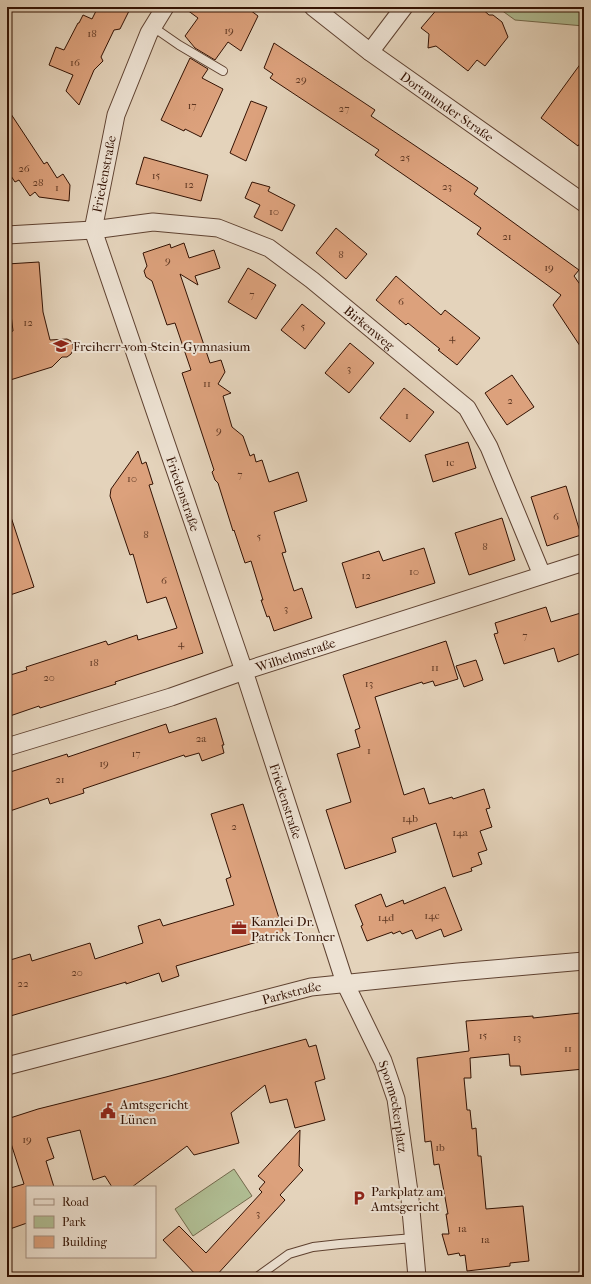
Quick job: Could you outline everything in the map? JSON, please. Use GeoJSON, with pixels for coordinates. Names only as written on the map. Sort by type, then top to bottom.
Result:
{"type":"FeatureCollection","features":[{"type":"Feature","properties":{"kind":"street","name":"Friedenstraße"},"geometry":{"type":"LineString","coordinates":[[165,7],[149,33],[116,115],[93,230],[244,671],[345,983]]}},
{"type":"Feature","properties":{"kind":"street","name":"Dortmunder Straße"},"geometry":{"type":"LineString","coordinates":[[313,7],[370,52],[584,203]]}},
{"type":"Feature","properties":{"kind":"street"},"geometry":{"type":"LineString","coordinates":[[370,52],[404,7]]}},
{"type":"Feature","properties":{"kind":"street","name":"Birkenweg"},"geometry":{"type":"LineString","coordinates":[[7,235],[93,230],[153,222],[218,228],[269,248],[312,280],[467,408],[489,447],[542,575]]}},
{"type":"Feature","properties":{"kind":"street","name":"Wilhelmstraße"},"geometry":{"type":"LineString","coordinates":[[7,747],[171,697],[244,671],[584,562]]}},
{"type":"Feature","properties":{"kind":"street","name":"Parkstraße"},"geometry":{"type":"LineString","coordinates":[[7,1066],[311,987],[584,961]]}},
{"type":"Feature","properties":{"kind":"street","name":"Spormeckerplatz"},"geometry":{"type":"LineString","coordinates":[[345,983],[383,1061],[396,1099],[405,1158],[418,1277]]}},
{"type":"Feature","properties":{"kind":"lane"},"geometry":{"type":"LineString","coordinates":[[153,27],[179,45],[223,71]]}},
{"type":"Feature","properties":{"kind":"lane"},"geometry":{"type":"LineString","coordinates":[[258,1277],[289,1254],[313,1247],[414,1238]]}},
{"type":"Feature","properties":{"kind":"green space"},"geometry":{"type":"Polygon","coordinates":[[[497,7],[584,7],[584,26],[515,20],[497,7]]]}},
{"type":"Feature","properties":{"kind":"green space"},"geometry":{"type":"Polygon","coordinates":[[[234,1169],[252,1196],[193,1236],[175,1209],[234,1169]]]}},
{"type":"Feature","properties":{"kind":"building"},"geometry":{"type":"Polygon","coordinates":[[[98,7],[131,7],[120,29],[114,30],[101,57],[103,61],[94,70],[79,105],[66,91],[73,75],[49,65],[56,47],[64,50],[83,15],[92,19],[98,7]]]}},
{"type":"Feature","properties":{"kind":"building"},"geometry":{"type":"Polygon","coordinates":[[[183,7],[246,7],[258,16],[241,51],[228,42],[215,60],[195,48],[185,36],[198,18],[183,7]]]}},
{"type":"Feature","properties":{"kind":"building"},"geometry":{"type":"Polygon","coordinates":[[[439,7],[480,7],[489,15],[493,15],[502,22],[508,37],[485,66],[477,60],[468,71],[436,46],[428,48],[429,34],[421,28],[439,7]]]}},
{"type":"Feature","properties":{"kind":"building"},"geometry":{"type":"Polygon","coordinates":[[[274,43],[375,110],[371,116],[478,188],[474,194],[579,270],[574,276],[584,290],[584,352],[553,305],[561,295],[477,234],[481,228],[375,155],[379,150],[270,78],[273,74],[264,68],[274,43]]]}},
{"type":"Feature","properties":{"kind":"building"},"geometry":{"type":"Polygon","coordinates":[[[190,58],[208,69],[202,78],[223,89],[201,137],[161,120],[190,58]]]}},
{"type":"Feature","properties":{"kind":"building"},"geometry":{"type":"Polygon","coordinates":[[[584,59],[584,137],[578,146],[541,118],[584,59]]]}},
{"type":"Feature","properties":{"kind":"building"},"geometry":{"type":"Polygon","coordinates":[[[251,101],[267,107],[246,161],[230,153],[251,101]]]}},
{"type":"Feature","properties":{"kind":"building"},"geometry":{"type":"Polygon","coordinates":[[[7,108],[44,164],[47,162],[57,178],[63,174],[70,185],[69,201],[39,197],[35,192],[30,196],[19,180],[15,182],[7,170],[7,108]]]}},
{"type":"Feature","properties":{"kind":"building"},"geometry":{"type":"Polygon","coordinates":[[[144,157],[208,175],[201,201],[136,184],[144,157]]]}},
{"type":"Feature","properties":{"kind":"building"},"geometry":{"type":"Polygon","coordinates":[[[252,182],[270,187],[268,191],[295,205],[282,231],[254,217],[260,205],[245,198],[252,182]]]}},
{"type":"Feature","properties":{"kind":"building"},"geometry":{"type":"Polygon","coordinates":[[[336,228],[367,254],[346,279],[316,253],[336,228]]]}},
{"type":"Feature","properties":{"kind":"building"},"geometry":{"type":"Polygon","coordinates":[[[184,243],[189,258],[214,250],[220,268],[195,276],[198,285],[180,274],[210,363],[221,360],[225,372],[218,384],[231,393],[223,396],[232,427],[243,436],[250,456],[254,454],[256,462],[262,460],[269,482],[298,472],[307,501],[274,512],[286,552],[282,553],[294,591],[302,588],[312,618],[274,631],[261,600],[263,600],[251,561],[245,563],[218,483],[212,472],[214,470],[182,373],[191,370],[175,323],[167,325],[152,281],[146,277],[144,271],[147,266],[143,253],[170,244],[171,248],[184,243]]]}},
{"type":"Feature","properties":{"kind":"building"},"geometry":{"type":"Polygon","coordinates":[[[39,262],[43,312],[50,340],[67,339],[71,341],[73,350],[71,354],[67,357],[62,357],[52,367],[7,381],[7,333],[13,331],[7,264],[39,262]]]}},
{"type":"Feature","properties":{"kind":"building"},"geometry":{"type":"Polygon","coordinates":[[[248,268],[276,285],[256,319],[228,302],[248,268]]]}},
{"type":"Feature","properties":{"kind":"building"},"geometry":{"type":"Polygon","coordinates":[[[396,276],[441,315],[445,310],[480,338],[457,365],[408,323],[406,325],[376,300],[396,276]]]}},
{"type":"Feature","properties":{"kind":"building"},"geometry":{"type":"Polygon","coordinates":[[[302,304],[325,323],[305,349],[281,330],[302,304]]]}},
{"type":"Feature","properties":{"kind":"building"},"geometry":{"type":"Polygon","coordinates":[[[350,343],[374,363],[349,393],[325,373],[350,343]]]}},
{"type":"Feature","properties":{"kind":"building"},"geometry":{"type":"Polygon","coordinates":[[[512,375],[534,407],[507,425],[485,393],[512,375]]]}},
{"type":"Feature","properties":{"kind":"building"},"geometry":{"type":"Polygon","coordinates":[[[404,388],[434,412],[410,442],[380,418],[404,388]]]}},
{"type":"Feature","properties":{"kind":"building"},"geometry":{"type":"Polygon","coordinates":[[[468,442],[476,468],[433,482],[425,455],[468,442]]]}},
{"type":"Feature","properties":{"kind":"building"},"geometry":{"type":"Polygon","coordinates":[[[138,451],[142,464],[146,462],[153,484],[149,485],[203,653],[115,682],[116,684],[40,708],[39,706],[7,717],[7,676],[27,670],[26,667],[106,641],[108,645],[137,635],[138,640],[177,628],[166,597],[147,603],[133,554],[130,555],[110,496],[111,489],[138,451]]]}},
{"type":"Feature","properties":{"kind":"building"},"geometry":{"type":"Polygon","coordinates":[[[566,486],[581,535],[547,546],[531,497],[566,486]]]}},
{"type":"Feature","properties":{"kind":"building"},"geometry":{"type":"Polygon","coordinates":[[[10,514],[34,587],[7,596],[7,515],[10,514]]]}},
{"type":"Feature","properties":{"kind":"building"},"geometry":{"type":"Polygon","coordinates":[[[502,518],[515,560],[469,575],[455,533],[502,518]]]}},
{"type":"Feature","properties":{"kind":"building"},"geometry":{"type":"Polygon","coordinates":[[[424,548],[435,583],[356,608],[342,563],[379,551],[383,561],[424,548]]]}},
{"type":"Feature","properties":{"kind":"building"},"geometry":{"type":"Polygon","coordinates":[[[546,607],[551,622],[584,612],[584,652],[558,662],[554,648],[504,664],[494,634],[498,633],[495,623],[546,607]]]}},
{"type":"Feature","properties":{"kind":"building"},"geometry":{"type":"Polygon","coordinates":[[[446,641],[458,679],[435,686],[433,681],[423,684],[422,682],[375,697],[404,795],[424,788],[429,804],[452,797],[453,799],[484,789],[490,808],[486,809],[492,827],[480,831],[487,850],[478,853],[482,864],[471,868],[472,871],[453,877],[436,823],[392,838],[396,852],[345,869],[326,810],[351,802],[337,754],[360,747],[355,730],[360,728],[343,675],[446,641]]]}},
{"type":"Feature","properties":{"kind":"building"},"geometry":{"type":"Polygon","coordinates":[[[476,660],[483,680],[464,687],[456,666],[476,660]]]}},
{"type":"Feature","properties":{"kind":"building"},"geometry":{"type":"Polygon","coordinates":[[[216,718],[224,745],[222,745],[224,753],[202,761],[199,753],[185,757],[184,755],[83,789],[84,793],[50,804],[48,798],[7,812],[7,773],[67,754],[68,757],[166,724],[169,733],[216,718]]]}},
{"type":"Feature","properties":{"kind":"building"},"geometry":{"type":"Polygon","coordinates":[[[243,804],[284,934],[176,966],[179,976],[162,982],[159,973],[126,984],[126,982],[7,1017],[7,961],[30,954],[32,961],[90,943],[95,959],[143,943],[138,926],[160,919],[163,926],[234,905],[226,879],[231,877],[211,814],[243,804]]]}},
{"type":"Feature","properties":{"kind":"building"},"geometry":{"type":"Polygon","coordinates":[[[445,887],[462,930],[444,937],[441,929],[416,939],[412,930],[402,934],[400,931],[393,934],[392,932],[367,941],[361,926],[363,925],[355,905],[381,894],[386,907],[403,900],[404,904],[445,887]]]}},
{"type":"Feature","properties":{"kind":"building"},"geometry":{"type":"Polygon","coordinates":[[[580,1013],[582,1027],[584,1027],[584,1069],[521,1075],[520,1066],[510,1066],[509,1054],[470,1058],[471,1078],[464,1078],[467,1110],[470,1110],[472,1129],[476,1128],[478,1156],[481,1156],[486,1209],[523,1206],[529,1261],[510,1263],[510,1266],[467,1271],[465,1255],[460,1256],[459,1253],[448,1255],[442,1234],[449,1234],[446,1214],[448,1214],[439,1164],[434,1165],[431,1141],[425,1142],[417,1058],[469,1051],[466,1021],[533,1016],[533,1018],[580,1013]]]}},
{"type":"Feature","properties":{"kind":"building","name":"Amtsgericht Lünen"},"geometry":{"type":"Polygon","coordinates":[[[306,1039],[309,1047],[316,1045],[325,1079],[315,1082],[325,1120],[295,1128],[287,1099],[270,1103],[265,1085],[231,1113],[239,1143],[194,1155],[187,1146],[133,1186],[111,1186],[105,1176],[93,1180],[80,1130],[47,1138],[54,1158],[46,1161],[54,1186],[26,1186],[26,1223],[7,1230],[7,1189],[24,1184],[7,1131],[7,1119],[38,1109],[166,1077],[306,1039]]]}},
{"type":"Feature","properties":{"kind":"building"},"geometry":{"type":"Polygon","coordinates":[[[300,1130],[299,1166],[303,1170],[280,1195],[285,1200],[215,1277],[198,1277],[163,1240],[179,1226],[206,1253],[262,1192],[259,1189],[265,1182],[258,1176],[300,1130]]]}},
{"type":"Feature","properties":{"kind":"place","name":"Freiherr-vom-Stein-Gymnasium"},"geometry":{"type":"Point","coordinates":[61,346]}},
{"type":"Feature","properties":{"kind":"place","name":"Kanzlei Dr. Patrick Tonner"},"geometry":{"type":"Point","coordinates":[239,928]}},
{"type":"Feature","properties":{"kind":"place","name":"Amtsgericht Lünen"},"geometry":{"type":"Point","coordinates":[108,1111]}},
{"type":"Feature","properties":{"kind":"place","name":"Parkplatz am Amtsgericht"},"geometry":{"type":"Point","coordinates":[359,1198]}}]}
